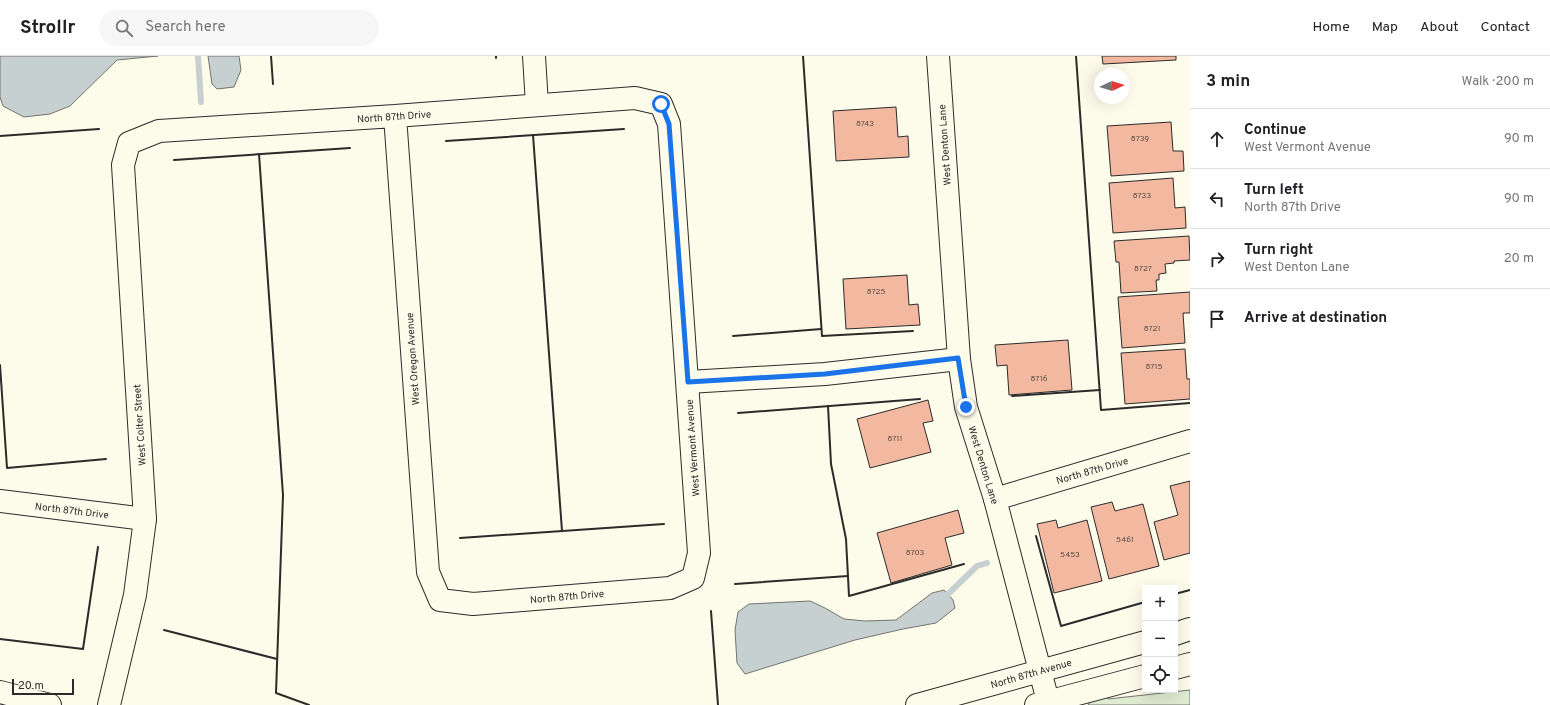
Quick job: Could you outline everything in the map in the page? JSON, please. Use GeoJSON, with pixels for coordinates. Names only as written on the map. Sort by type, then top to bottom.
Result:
{"type":"FeatureCollection","features":[{"type":"Feature","properties":{"kind":"street"},"geometry":{"type":"LineString","coordinates":[[534,56],[537,105]]}},
{"type":"Feature","properties":{"kind":"street","name":"West Denton Lane"},"geometry":{"type":"LineString","coordinates":[[938,56],[958,358],[966,407],[994,498],[1040,670],[1045,704]]}},
{"type":"Feature","properties":{"kind":"street","name":"North 87th Drive"},"geometry":{"type":"LineString","coordinates":[[129,143],[159,130],[395,116],[635,98],[661,104]]}},
{"type":"Feature","properties":{"kind":"street","name":"West Vermont Avenue"},"geometry":{"type":"LineString","coordinates":[[661,104],[669,124],[688,382],[699,554],[692,578]]}},
{"type":"Feature","properties":{"kind":"street","name":"West Oregon Avenue"},"geometry":{"type":"LineString","coordinates":[[395,116],[428,572],[440,600]]}},
{"type":"Feature","properties":{"kind":"street","name":"West Colter Street"},"geometry":{"type":"LineString","coordinates":[[109,705],[135,595],[145,519],[123,164],[129,143]]}},
{"type":"Feature","properties":{"kind":"street"},"geometry":{"type":"LineString","coordinates":[[688,382],[825,374],[958,358]]}},
{"type":"Feature","properties":{"kind":"street","name":"North 87th Drive"},"geometry":{"type":"LineString","coordinates":[[994,498],[1190,441]]}},
{"type":"Feature","properties":{"kind":"street","name":"North 87th Drive"},"geometry":{"type":"LineString","coordinates":[[0,501],[145,519]]}},
{"type":"Feature","properties":{"kind":"street","name":"North 87th Drive"},"geometry":{"type":"LineString","coordinates":[[440,600],[473,604],[670,588],[692,578]]}},
{"type":"Feature","properties":{"kind":"street"},"geometry":{"type":"LineString","coordinates":[[1178,633],[1190,629]]}},
{"type":"Feature","properties":{"kind":"street","name":"North 87th Avenue"},"geometry":{"type":"LineString","coordinates":[[917,705],[1142,643]]}},
{"type":"Feature","properties":{"kind":"street"},"geometry":{"type":"LineString","coordinates":[[1178,667],[1190,664]]}},
{"type":"Feature","properties":{"kind":"street"},"geometry":{"type":"LineString","coordinates":[[1045,704],[1142,677]]}},
{"type":"Feature","properties":{"kind":"street"},"geometry":{"type":"LineString","coordinates":[[0,692],[50,705]]}},
{"type":"Feature","properties":{"kind":"green space"},"geometry":{"type":"Polygon","coordinates":[[[1190,690],[1190,705],[1088,705],[1093,698],[1106,692],[1108,699],[1163,693],[1178,693],[1178,691],[1190,690]]]}},
{"type":"Feature","properties":{"kind":"shaded area"},"geometry":{"type":"Polygon","coordinates":[[[0,56],[158,56],[117,60],[70,106],[50,114],[24,117],[3,106],[0,97],[0,56]]]}},
{"type":"Feature","properties":{"kind":"shaded area"},"geometry":{"type":"Polygon","coordinates":[[[208,56],[239,56],[241,70],[234,87],[217,89],[212,84],[208,56]]]}},
{"type":"Feature","properties":{"kind":"shaded area"},"geometry":{"type":"Polygon","coordinates":[[[944,590],[953,600],[955,608],[936,623],[855,640],[745,674],[737,663],[735,630],[738,612],[749,604],[810,601],[844,619],[865,621],[896,620],[932,593],[944,590]]]}},
{"type":"Feature","properties":{"kind":"building"},"geometry":{"type":"Polygon","coordinates":[[[1102,56],[1176,56],[1176,60],[1103,64],[1102,56]]]}},
{"type":"Feature","properties":{"kind":"building"},"geometry":{"type":"Polygon","coordinates":[[[896,107],[898,137],[908,136],[909,157],[836,161],[833,111],[896,107]]]}},
{"type":"Feature","properties":{"kind":"building"},"geometry":{"type":"Polygon","coordinates":[[[1171,122],[1173,151],[1183,151],[1184,171],[1111,176],[1107,126],[1171,122]]]}},
{"type":"Feature","properties":{"kind":"building"},"geometry":{"type":"Polygon","coordinates":[[[1173,178],[1175,208],[1185,207],[1186,228],[1113,233],[1109,183],[1173,178]]]}},
{"type":"Feature","properties":{"kind":"building"},"geometry":{"type":"Polygon","coordinates":[[[1189,236],[1190,260],[1174,261],[1174,263],[1165,264],[1166,273],[1159,274],[1159,280],[1156,280],[1157,291],[1121,293],[1119,262],[1116,262],[1114,241],[1189,236]]]}},
{"type":"Feature","properties":{"kind":"building"},"geometry":{"type":"Polygon","coordinates":[[[907,275],[909,305],[918,304],[920,325],[846,329],[843,279],[907,275]]]}},
{"type":"Feature","properties":{"kind":"building"},"geometry":{"type":"Polygon","coordinates":[[[1190,292],[1190,313],[1183,313],[1185,343],[1122,348],[1118,297],[1190,292]]]}},
{"type":"Feature","properties":{"kind":"building"},"geometry":{"type":"Polygon","coordinates":[[[1068,340],[1072,390],[1009,395],[1007,365],[997,366],[995,345],[1068,340]]]}},
{"type":"Feature","properties":{"kind":"building"},"geometry":{"type":"Polygon","coordinates":[[[1185,349],[1187,379],[1190,379],[1190,399],[1125,404],[1121,353],[1185,349]]]}},
{"type":"Feature","properties":{"kind":"building"},"geometry":{"type":"Polygon","coordinates":[[[928,400],[933,421],[923,423],[931,452],[870,468],[857,419],[928,400]]]}},
{"type":"Feature","properties":{"kind":"building"},"geometry":{"type":"Polygon","coordinates":[[[1190,481],[1190,553],[1164,560],[1154,522],[1178,515],[1170,486],[1190,481]]]}},
{"type":"Feature","properties":{"kind":"building"},"geometry":{"type":"Polygon","coordinates":[[[1112,502],[1115,511],[1143,504],[1159,566],[1109,579],[1091,507],[1112,502]]]}},
{"type":"Feature","properties":{"kind":"building"},"geometry":{"type":"Polygon","coordinates":[[[958,510],[964,533],[945,538],[952,565],[891,583],[877,533],[958,510]]]}},
{"type":"Feature","properties":{"kind":"building"},"geometry":{"type":"Polygon","coordinates":[[[1056,520],[1058,528],[1087,520],[1102,581],[1054,593],[1037,524],[1056,520]]]}},
{"type":"Feature","properties":{"kind":"waterway"},"geometry":{"type":"LineString","coordinates":[[198,56],[201,102]]}},
{"type":"Feature","properties":{"kind":"waterway"},"geometry":{"type":"LineString","coordinates":[[945,597],[977,566],[987,563]]}},
{"type":"Feature","properties":{"kind":"wall"},"geometry":{"type":"LineString","coordinates":[[271,56],[273,84]]}},
{"type":"Feature","properties":{"kind":"wall"},"geometry":{"type":"LineString","coordinates":[[803,56],[822,336],[913,331]]}},
{"type":"Feature","properties":{"kind":"wall"},"geometry":{"type":"LineString","coordinates":[[1076,56],[1101,410],[1190,403]]}},
{"type":"Feature","properties":{"kind":"wall"},"geometry":{"type":"LineString","coordinates":[[0,136],[99,129]]}},
{"type":"Feature","properties":{"kind":"wall"},"geometry":{"type":"LineString","coordinates":[[446,141],[624,129]]}},
{"type":"Feature","properties":{"kind":"wall"},"geometry":{"type":"LineString","coordinates":[[533,135],[562,531]]}},
{"type":"Feature","properties":{"kind":"wall"},"geometry":{"type":"LineString","coordinates":[[174,160],[350,148]]}},
{"type":"Feature","properties":{"kind":"wall"},"geometry":{"type":"LineString","coordinates":[[259,154],[283,495],[276,693],[309,705]]}},
{"type":"Feature","properties":{"kind":"wall"},"geometry":{"type":"LineString","coordinates":[[733,336],[821,329]]}},
{"type":"Feature","properties":{"kind":"wall"},"geometry":{"type":"LineString","coordinates":[[0,365],[7,468],[106,459]]}},
{"type":"Feature","properties":{"kind":"wall"},"geometry":{"type":"LineString","coordinates":[[1012,396],[1100,390]]}},
{"type":"Feature","properties":{"kind":"wall"},"geometry":{"type":"LineString","coordinates":[[738,413],[920,399]]}},
{"type":"Feature","properties":{"kind":"wall"},"geometry":{"type":"LineString","coordinates":[[828,406],[831,464],[846,539],[849,596],[964,564]]}},
{"type":"Feature","properties":{"kind":"wall"},"geometry":{"type":"LineString","coordinates":[[460,538],[664,524]]}},
{"type":"Feature","properties":{"kind":"wall"},"geometry":{"type":"LineString","coordinates":[[1036,536],[1061,626],[1142,603]]}},
{"type":"Feature","properties":{"kind":"wall"},"geometry":{"type":"LineString","coordinates":[[0,639],[83,649],[98,547]]}},
{"type":"Feature","properties":{"kind":"wall"},"geometry":{"type":"LineString","coordinates":[[735,584],[848,576]]}},
{"type":"Feature","properties":{"kind":"wall"},"geometry":{"type":"LineString","coordinates":[[1178,593],[1190,590]]}},
{"type":"Feature","properties":{"kind":"wall"},"geometry":{"type":"LineString","coordinates":[[711,611],[718,705]]}},
{"type":"Feature","properties":{"kind":"wall"},"geometry":{"type":"LineString","coordinates":[[164,630],[277,659]]}},
{"type":"Feature","properties":{"kind":"route"},"geometry":{"type":"LineString","coordinates":[[661,104],[669,124],[688,382],[825,374],[958,358],[966,407]]}}]}
